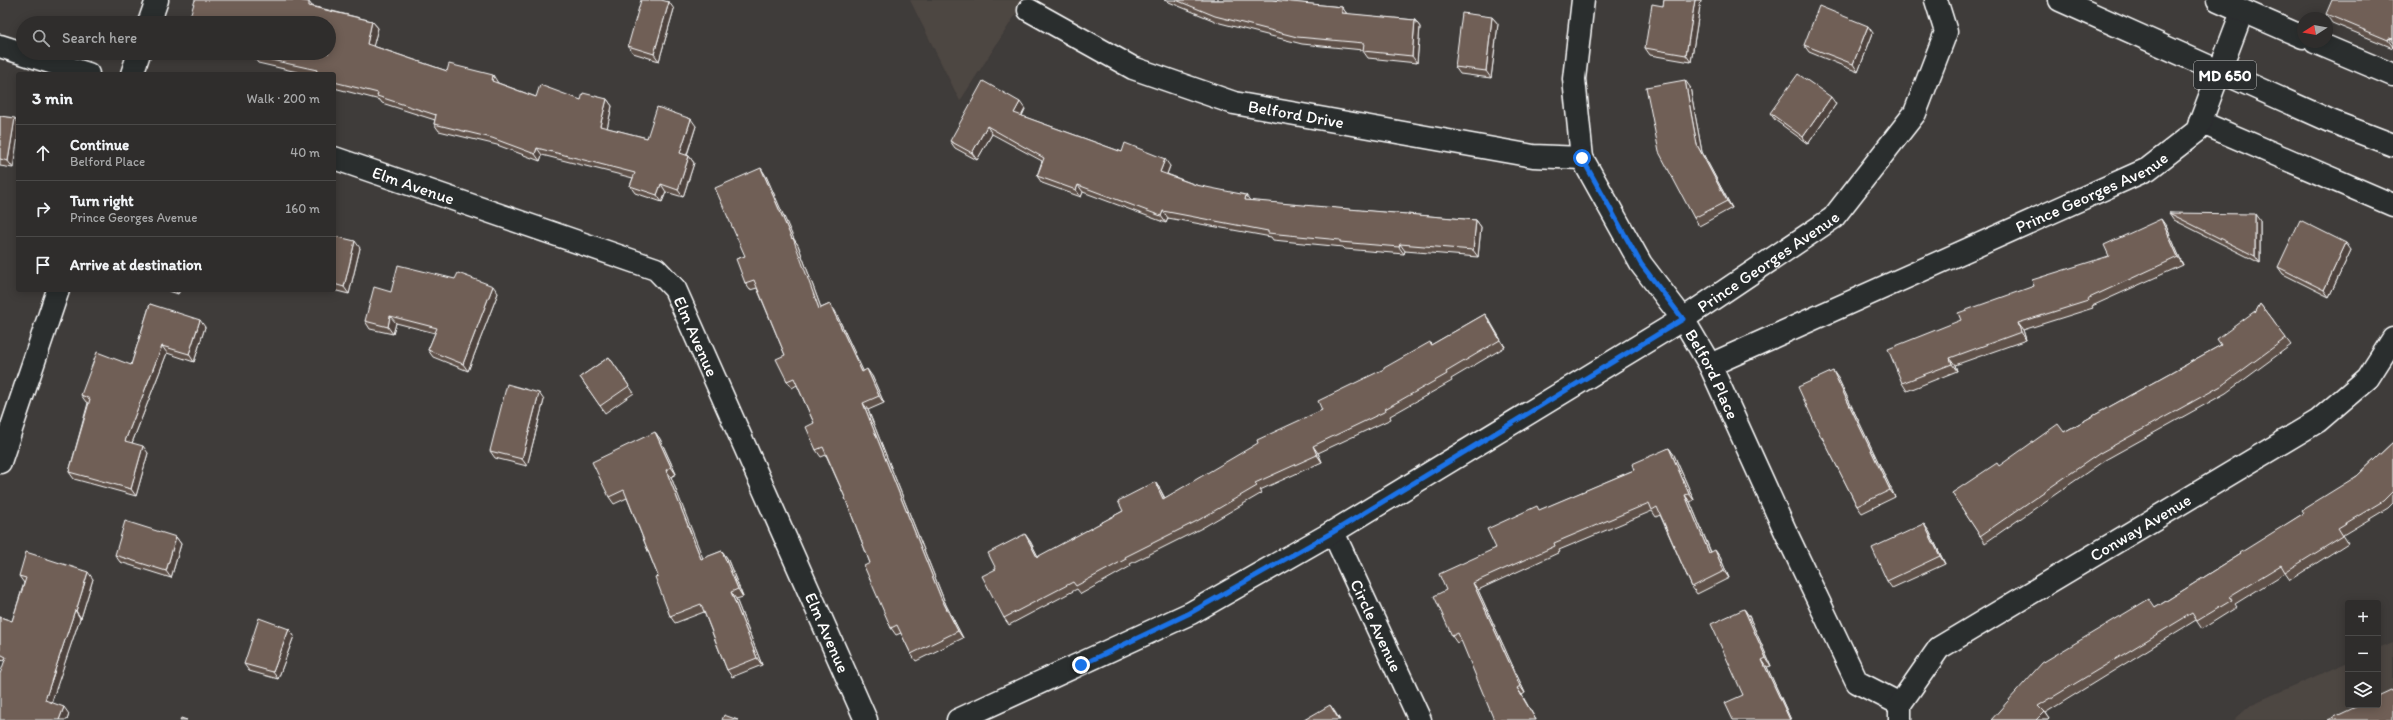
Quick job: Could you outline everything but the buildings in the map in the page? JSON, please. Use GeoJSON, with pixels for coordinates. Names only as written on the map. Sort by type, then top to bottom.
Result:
{"type":"FeatureCollection","features":[{"type":"Feature","properties":{"kind":"street"},"geometry":{"type":"LineString","coordinates":[[151,16],[157,0]]}},
{"type":"Feature","properties":{"kind":"street","name":"Belford Place"},"geometry":{"type":"LineString","coordinates":[[1583,0],[1574,79],[1582,158],[1641,264],[1683,319],[1710,365],[1788,537],[1857,682],[1900,712]]}},
{"type":"Feature","properties":{"kind":"street","name":"Prince Georges Avenue"},"geometry":{"type":"LineString","coordinates":[[958,720],[1190,613],[1333,532],[1683,319],[1833,218],[1915,114],[1946,32],[1936,0]]}},
{"type":"Feature","properties":{"kind":"street","name":"MD 650"},"geometry":{"type":"LineString","coordinates":[[2060,0],[2218,72],[2333,122],[2393,145]]}},
{"type":"Feature","properties":{"kind":"street"},"geometry":{"type":"LineString","coordinates":[[2218,0],[2242,12],[2297,35]]}},
{"type":"Feature","properties":{"kind":"street","name":"Belford Drive"},"geometry":{"type":"LineString","coordinates":[[1029,10],[1133,68],[1234,103],[1533,156],[1582,158]]}},
{"type":"Feature","properties":{"kind":"street","name":"Prince Georges Avenue"},"geometry":{"type":"LineString","coordinates":[[1710,365],[2148,169],[2197,131],[2218,72],[2242,12]]}},
{"type":"Feature","properties":{"kind":"street"},"geometry":{"type":"LineString","coordinates":[[0,46],[16,51]]}},
{"type":"Feature","properties":{"kind":"street"},"geometry":{"type":"LineString","coordinates":[[2329,48],[2393,75]]}},
{"type":"Feature","properties":{"kind":"street"},"geometry":{"type":"LineString","coordinates":[[44,60],[82,72]]}},
{"type":"Feature","properties":{"kind":"street"},"geometry":{"type":"LineString","coordinates":[[133,72],[137,60]]}},
{"type":"Feature","properties":{"kind":"street"},"geometry":{"type":"LineString","coordinates":[[2200,122],[2393,205]]}},
{"type":"Feature","properties":{"kind":"street","name":"Elm Avenue"},"geometry":{"type":"LineString","coordinates":[[336,159],[656,269],[675,289],[866,720]]}},
{"type":"Feature","properties":{"kind":"street"},"geometry":{"type":"LineString","coordinates":[[0,462],[57,292]]}},
{"type":"Feature","properties":{"kind":"street","name":"Conway Avenue"},"geometry":{"type":"LineString","coordinates":[[1900,712],[1939,648],[2318,421],[2368,378],[2393,339]]}},
{"type":"Feature","properties":{"kind":"street","name":"Circle Avenue"},"geometry":{"type":"LineString","coordinates":[[1333,532],[1420,720]]}},
{"type":"Feature","properties":{"kind":"shaded area"},"geometry":{"type":"Polygon","coordinates":[[[910,0],[1025,0],[960,101],[910,0]]]}},
{"type":"Feature","properties":{"kind":"shaded area"},"geometry":{"type":"Polygon","coordinates":[[[2393,643],[2393,720],[2234,720],[2252,704],[2345,663],[2345,708],[2381,708],[2381,648],[2393,643]]]}},
{"type":"Feature","properties":{"kind":"route"},"geometry":{"type":"LineString","coordinates":[[1081,665],[1190,613],[1333,532],[1683,319],[1641,264],[1582,158]]}}]}
